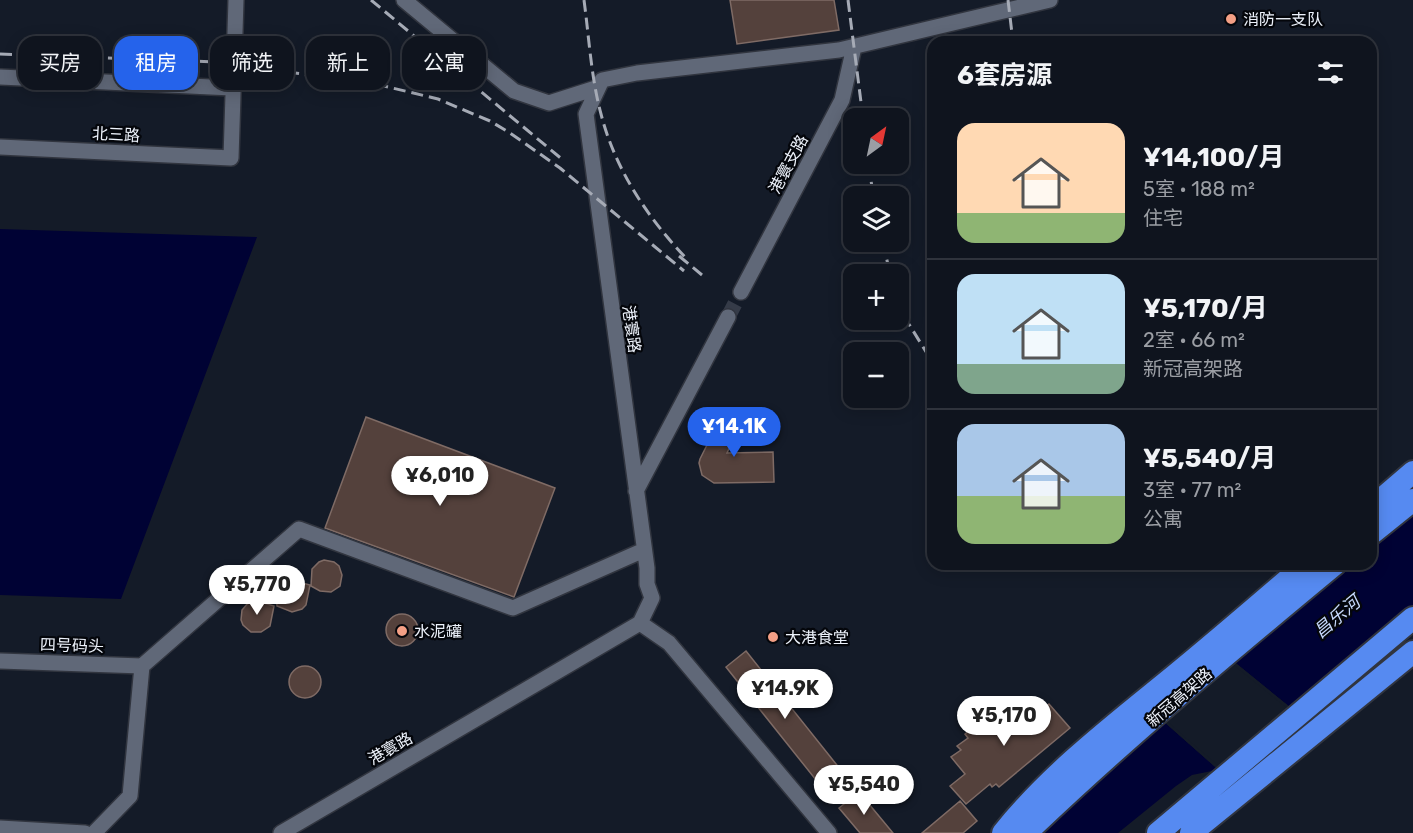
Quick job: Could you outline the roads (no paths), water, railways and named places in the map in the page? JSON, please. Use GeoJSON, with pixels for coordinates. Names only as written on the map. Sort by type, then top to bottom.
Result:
{"type":"FeatureCollection","features":[{"type":"Feature","properties":{"kind":"highway"},"geometry":{"type":"LineString","coordinates":[[1377,503],[1413,472]]}},
{"type":"Feature","properties":{"kind":"highway"},"geometry":{"type":"LineString","coordinates":[[1377,529],[1413,500]]}},
{"type":"Feature","properties":{"kind":"highway"},"geometry":{"type":"LineString","coordinates":[[1003,833],[1028,802],[1104,733],[1298,570]]}},
{"type":"Feature","properties":{"kind":"highway","name":"新冠高架路"},"geometry":{"type":"LineString","coordinates":[[1026,833],[1074,787],[1328,570]]}},
{"type":"Feature","properties":{"kind":"highway"},"geometry":{"type":"LineString","coordinates":[[1158,833],[1413,618]]}},
{"type":"Feature","properties":{"kind":"highway"},"geometry":{"type":"LineString","coordinates":[[1191,833],[1413,652]]}},
{"type":"Feature","properties":{"kind":"street"},"geometry":{"type":"LineString","coordinates":[[234,36],[236,0]]}},
{"type":"Feature","properties":{"kind":"street"},"geometry":{"type":"LineString","coordinates":[[404,0],[513,91],[549,103],[596,88],[602,81],[637,73],[854,47],[1023,3],[1050,0]]}},
{"type":"Feature","properties":{"kind":"street","name":"港寰支路"},"geometry":{"type":"LineString","coordinates":[[741,292],[842,100],[854,47]]}},
{"type":"Feature","properties":{"kind":"street"},"geometry":{"type":"LineString","coordinates":[[0,78],[210,87]]}},
{"type":"Feature","properties":{"kind":"street","name":"港寰路"},"geometry":{"type":"LineString","coordinates":[[281,833],[640,623],[652,598],[647,584],[586,114],[596,88]]}},
{"type":"Feature","properties":{"kind":"street","name":"北三路"},"geometry":{"type":"LineString","coordinates":[[0,147],[231,158],[231,90]]}},
{"type":"Feature","properties":{"kind":"street"},"geometry":{"type":"LineString","coordinates":[[636,490],[728,317]]}},
{"type":"Feature","properties":{"kind":"street"},"geometry":{"type":"LineString","coordinates":[[94,833],[130,796],[142,666],[299,529],[513,608],[644,549]]}},
{"type":"Feature","properties":{"kind":"street"},"geometry":{"type":"LineString","coordinates":[[640,623],[669,643],[830,833]]}},
{"type":"Feature","properties":{"kind":"street"},"geometry":{"type":"LineString","coordinates":[[1309,714],[1413,628]]}},
{"type":"Feature","properties":{"kind":"street","name":"四号码头"},"geometry":{"type":"LineString","coordinates":[[0,661],[142,666]]}},
{"type":"Feature","properties":{"kind":"street"},"geometry":{"type":"LineString","coordinates":[[0,828],[85,833]]}},
{"type":"Feature","properties":{"kind":"water"},"geometry":{"type":"Polygon","coordinates":[[[0,229],[257,237],[121,599],[0,595],[0,229]]]}},
{"type":"Feature","properties":{"kind":"water","name":"昌乐河"},"geometry":{"type":"Polygon","coordinates":[[[1413,506],[1413,614],[1296,712],[1232,660],[1337,570],[1377,570],[1377,536],[1413,506]]]}},
{"type":"Feature","properties":{"kind":"water"},"geometry":{"type":"Polygon","coordinates":[[[1162,720],[1222,773],[1212,771],[1192,775],[1118,833],[1024,833],[1162,720]]]}},
{"type":"Feature","properties":{"kind":"tunnel"},"geometry":{"type":"LineString","coordinates":[[728,317],[741,292]]}},
{"type":"Feature","properties":{"kind":"railway"},"geometry":{"type":"LineString","coordinates":[[371,0],[563,160]]}},
{"type":"Feature","properties":{"kind":"railway"},"geometry":{"type":"LineString","coordinates":[[584,0],[593,71],[607,134],[634,191],[658,226],[686,258]]}},
{"type":"Feature","properties":{"kind":"railway"},"geometry":{"type":"LineString","coordinates":[[848,0],[862,108]]}},
{"type":"Feature","properties":{"kind":"railway"},"geometry":{"type":"LineString","coordinates":[[1008,0],[1012,36]]}},
{"type":"Feature","properties":{"kind":"railway"},"geometry":{"type":"LineString","coordinates":[[0,54],[217,62],[380,85],[438,99],[490,121],[510,133],[560,168],[684,271]]}},
{"type":"Feature","properties":{"kind":"railway"},"geometry":{"type":"LineString","coordinates":[[870,174],[872,186]]}},
{"type":"Feature","properties":{"kind":"railway"},"geometry":{"type":"LineString","coordinates":[[885,252],[888,264]]}},
{"type":"Feature","properties":{"kind":"railway"},"geometry":{"type":"LineString","coordinates":[[679,256],[702,275]]}},
{"type":"Feature","properties":{"kind":"railway"},"geometry":{"type":"LineString","coordinates":[[909,324],[927,353]]}},
{"type":"Feature","properties":{"kind":"place","name":"消防一支队"},"geometry":{"type":"Point","coordinates":[1231,19]}},
{"type":"Feature","properties":{"kind":"place","name":"水泥罐"},"geometry":{"type":"Point","coordinates":[402,631]}},
{"type":"Feature","properties":{"kind":"place","name":"大港食堂"},"geometry":{"type":"Point","coordinates":[773,637]}}]}
